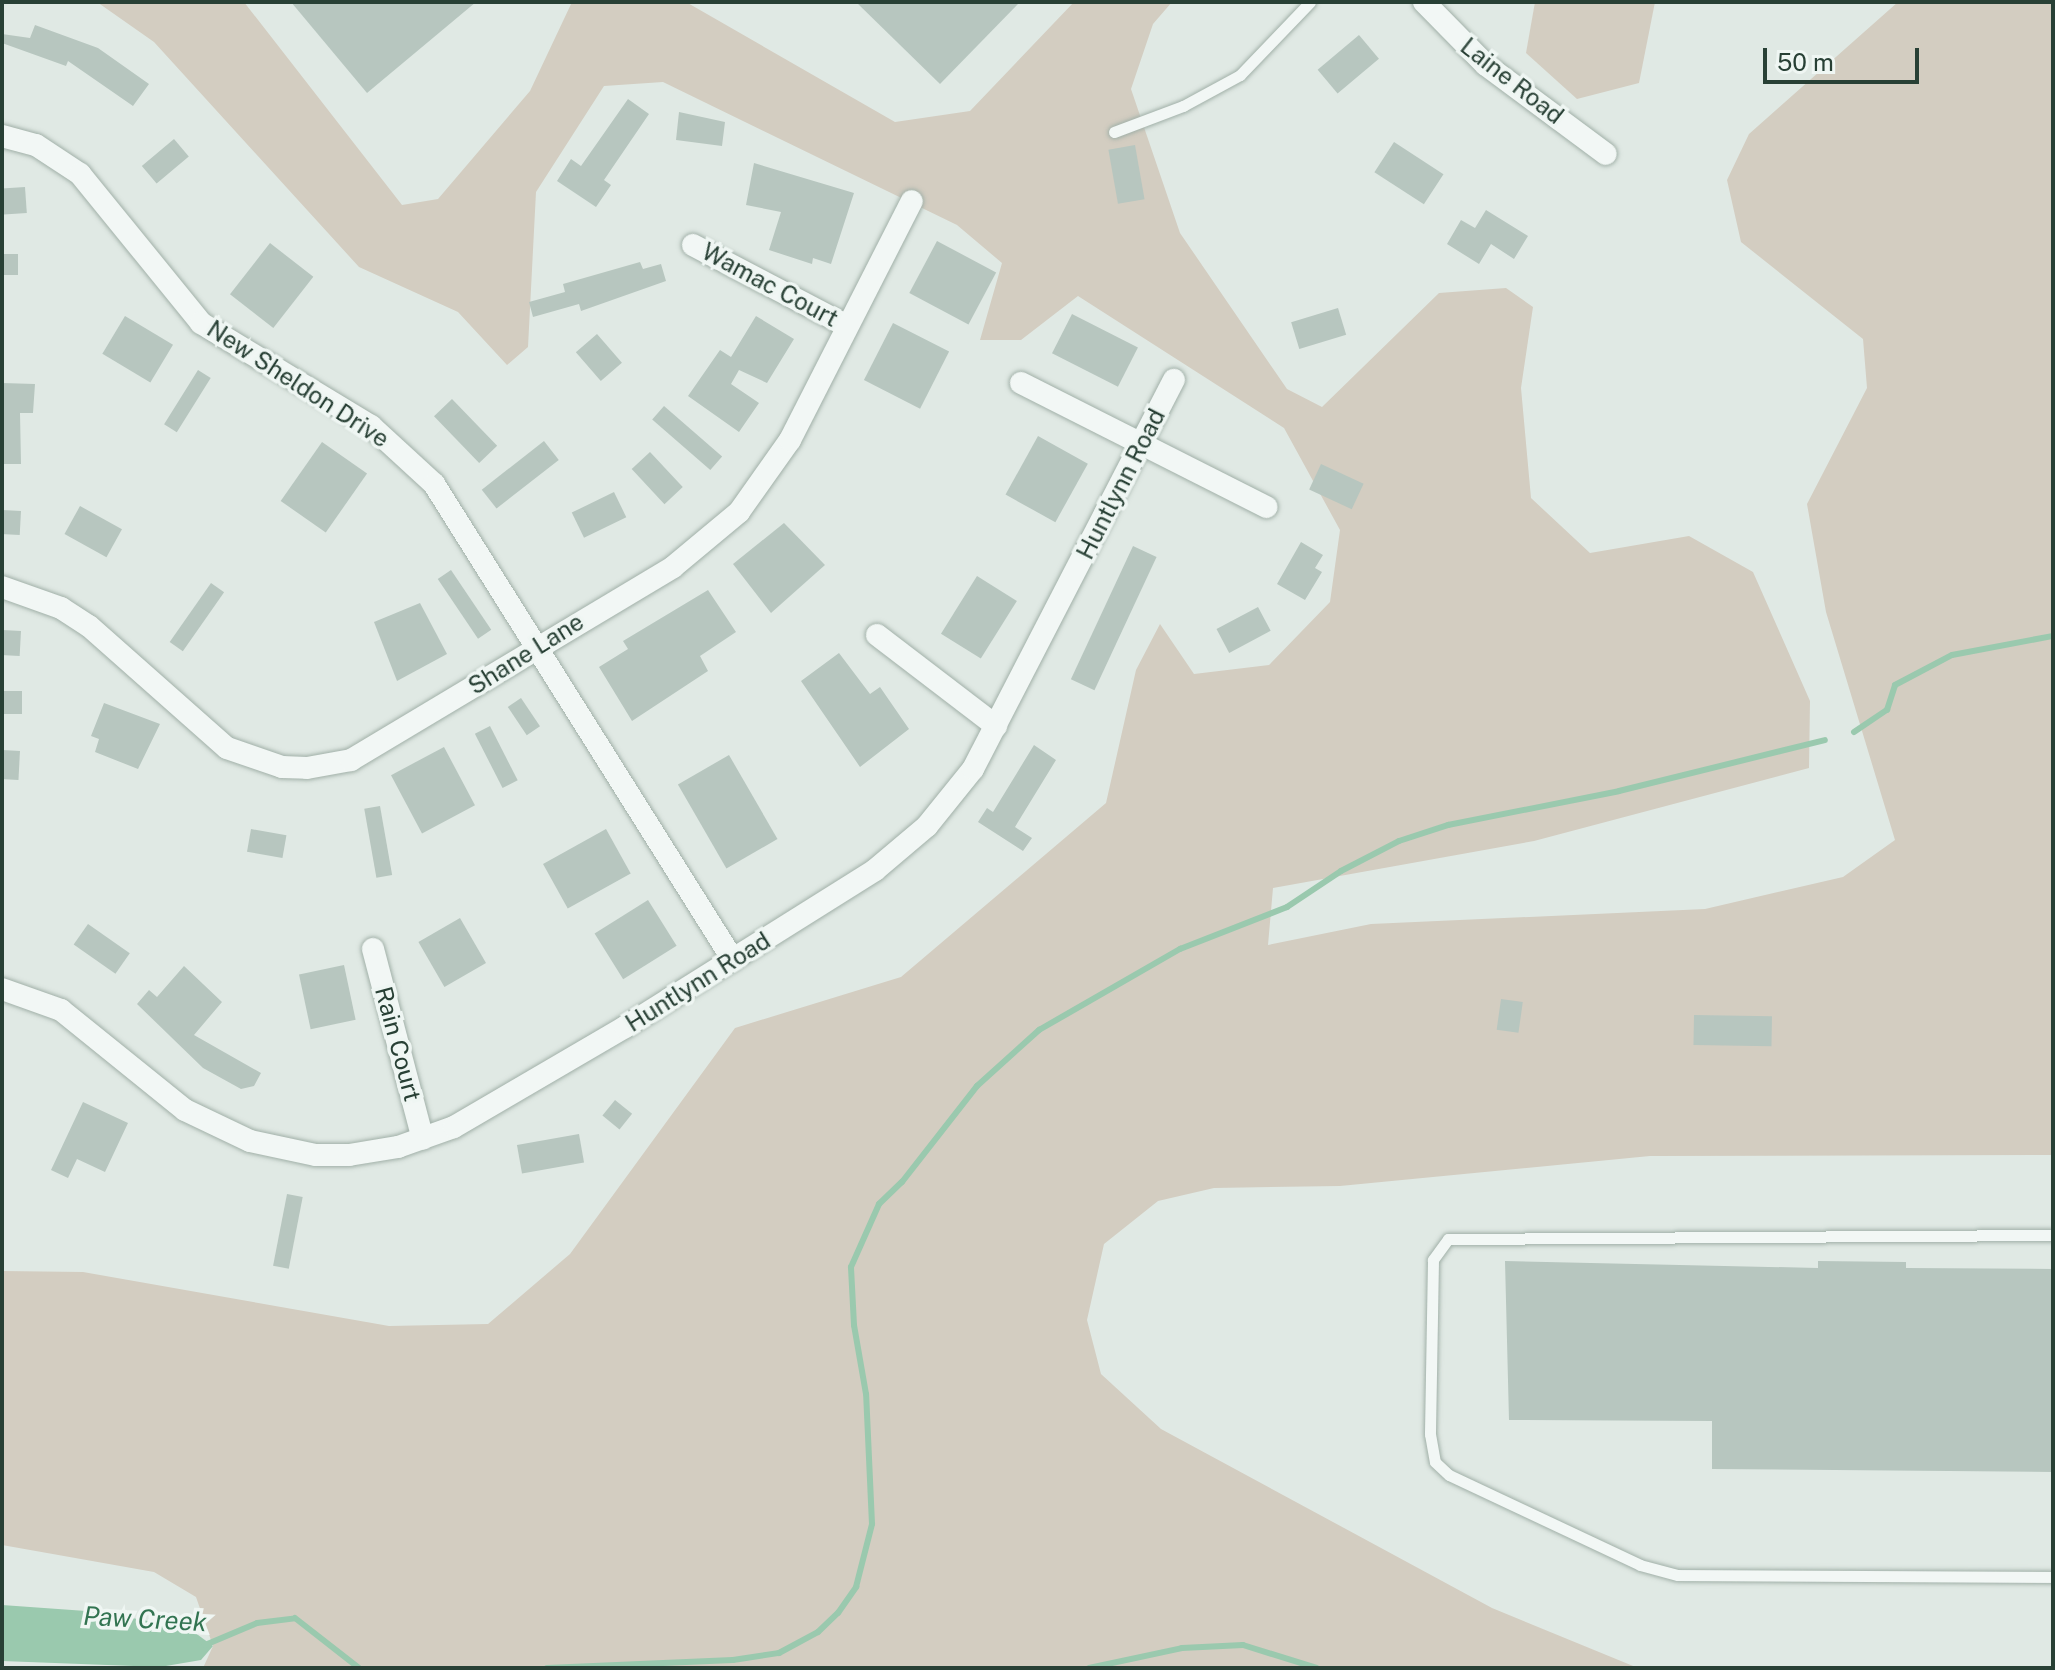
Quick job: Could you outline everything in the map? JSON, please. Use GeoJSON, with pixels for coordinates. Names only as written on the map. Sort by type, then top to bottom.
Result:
{"type":"FeatureCollection","features":[{"type":"Feature","properties":{"kind":"street","name":"Laine Road"},"geometry":{"type":"LineString","coordinates":[[1424,2],[1486,65],[1606,154]]}},
{"type":"Feature","properties":{"kind":"street","name":"New Sheldon Drive"},"geometry":{"type":"LineString","coordinates":[[2,136],[36,145],[80,174],[201,323],[371,426],[402,451],[460,518],[733,960]]}},
{"type":"Feature","properties":{"kind":"street","name":"Shane Lane"},"geometry":{"type":"LineString","coordinates":[[2,587],[61,608],[89,626],[227,748],[282,767],[323,767],[351,760],[673,567],[739,512],[790,440],[912,201]]}},
{"type":"Feature","properties":{"kind":"street","name":"Wamac Court"},"geometry":{"type":"LineString","coordinates":[[693,245],[847,326]]}},
{"type":"Feature","properties":{"kind":"street","name":"Huntlynn Road"},"geometry":{"type":"LineString","coordinates":[[2,989],[61,1010],[185,1110],[250,1141],[305,1153],[349,1155],[423,1139],[505,1100],[733,960],[903,850],[952,798],[996,726],[1174,380]]}},
{"type":"Feature","properties":{"kind":"street"},"geometry":{"type":"LineString","coordinates":[[1021,383],[1266,507]]}},
{"type":"Feature","properties":{"kind":"street"},"geometry":{"type":"LineString","coordinates":[[877,635],[996,726]]}},
{"type":"Feature","properties":{"kind":"street","name":"Rain Court"},"geometry":{"type":"LineString","coordinates":[[373,949],[423,1139]]}},
{"type":"Feature","properties":{"kind":"lane"},"geometry":{"type":"LineString","coordinates":[[1114,132],[1183,106],[1240,75],[1310,2]]}},
{"type":"Feature","properties":{"kind":"lane"},"geometry":{"type":"LineString","coordinates":[[2053,1235],[1448,1239],[1433,1260],[1430,1434],[1435,1462],[1449,1475],[1640,1565],[1678,1575],[2053,1577]]}},
{"type":"Feature","properties":{"kind":"shaded area"},"geometry":{"type":"Polygon","coordinates":[[[97,2],[244,2],[402,205],[438,199],[530,91],[572,2],[686,2],[895,122],[970,111],[1074,2],[1172,2],[1153,24],[1131,89],[1180,233],[1287,389],[1322,407],[1439,293],[1506,288],[1533,307],[1521,388],[1531,498],[1590,553],[1689,536],[1753,572],[1810,701],[1809,768],[1534,841],[1273,888],[1268,945],[1371,924],[1705,909],[1843,877],[1895,840],[1826,612],[1807,504],[1867,388],[1863,339],[1741,242],[1727,180],[1749,134],[1898,2],[2053,2],[2053,1155],[1650,1156],[1340,1186],[1214,1188],[1158,1201],[1104,1244],[1087,1320],[1101,1374],[1161,1429],[1492,1608],[1638,1668],[203,1668],[213,1646],[196,1597],[154,1572],[2,1545],[2,1271],[83,1272],[389,1326],[488,1324],[570,1254],[735,1028],[901,977],[1106,803],[1136,670],[1160,624],[1194,674],[1269,665],[1330,602],[1340,530],[1284,428],[1078,296],[1021,340],[980,340],[1002,263],[957,225],[663,82],[604,86],[536,192],[528,347],[507,365],[458,312],[359,267],[154,42],[97,2]]]}},
{"type":"Feature","properties":{"kind":"shaded area"},"geometry":{"type":"Polygon","coordinates":[[[1535,2],[1655,2],[1639,83],[1577,99],[1526,53],[1535,2]]]}},
{"type":"Feature","properties":{"kind":"shaded area"},"geometry":{"type":"Polygon","coordinates":[[[2,1605],[100,1612],[164,1624],[194,1632],[213,1646],[201,1660],[160,1667],[2,1661],[2,1605]]]}},
{"type":"Feature","properties":{"kind":"building"},"geometry":{"type":"Polygon","coordinates":[[[291,2],[476,2],[367,93],[291,2]]]}},
{"type":"Feature","properties":{"kind":"building"},"geometry":{"type":"Polygon","coordinates":[[[856,2],[1020,2],[940,84],[856,2]]]}},
{"type":"Feature","properties":{"kind":"building"},"geometry":{"type":"Polygon","coordinates":[[[35,25],[98,48],[149,84],[133,106],[68,61],[66,66],[2,43],[2,34],[30,38],[35,25]]]}},
{"type":"Feature","properties":{"kind":"building"},"geometry":{"type":"Polygon","coordinates":[[[1359,35],[1379,59],[1338,93],[1318,70],[1359,35]]]}},
{"type":"Feature","properties":{"kind":"building"},"geometry":{"type":"Polygon","coordinates":[[[628,99],[649,114],[604,180],[611,185],[596,207],[557,181],[571,159],[581,166],[628,99]]]}},
{"type":"Feature","properties":{"kind":"building"},"geometry":{"type":"Polygon","coordinates":[[[679,112],[725,122],[722,146],[676,140],[679,112]]]}},
{"type":"Feature","properties":{"kind":"building"},"geometry":{"type":"Polygon","coordinates":[[[174,139],[189,157],[157,184],[142,166],[174,139]]]}},
{"type":"Feature","properties":{"kind":"building"},"geometry":{"type":"Polygon","coordinates":[[[1394,142],[1443,174],[1424,204],[1374,172],[1394,142]]]}},
{"type":"Feature","properties":{"kind":"building"},"geometry":{"type":"Polygon","coordinates":[[[1135,145],[1145,199],[1118,204],[1108,150],[1135,145]]]}},
{"type":"Feature","properties":{"kind":"building"},"geometry":{"type":"Polygon","coordinates":[[[754,163],[854,193],[831,264],[813,258],[812,264],[769,250],[781,212],[746,205],[754,163]]]}},
{"type":"Feature","properties":{"kind":"building"},"geometry":{"type":"Polygon","coordinates":[[[25,187],[27,213],[4,215],[2,189],[25,187]]]}},
{"type":"Feature","properties":{"kind":"building"},"geometry":{"type":"Polygon","coordinates":[[[1486,210],[1528,236],[1514,259],[1491,244],[1479,264],[1447,244],[1461,220],[1475,228],[1486,210]]]}},
{"type":"Feature","properties":{"kind":"building"},"geometry":{"type":"Polygon","coordinates":[[[937,241],[996,272],[968,325],[909,293],[937,241]]]}},
{"type":"Feature","properties":{"kind":"building"},"geometry":{"type":"Polygon","coordinates":[[[270,243],[313,277],[273,328],[230,294],[270,243]]]}},
{"type":"Feature","properties":{"kind":"building"},"geometry":{"type":"Polygon","coordinates":[[[2,254],[18,254],[18,275],[2,275],[2,254]]]}},
{"type":"Feature","properties":{"kind":"building"},"geometry":{"type":"Polygon","coordinates":[[[640,262],[643,269],[661,264],[666,281],[581,311],[579,304],[533,317],[529,302],[565,292],[563,284],[640,262]]]}},
{"type":"Feature","properties":{"kind":"building"},"geometry":{"type":"Polygon","coordinates":[[[1338,308],[1346,335],[1299,349],[1291,322],[1338,308]]]}},
{"type":"Feature","properties":{"kind":"building"},"geometry":{"type":"Polygon","coordinates":[[[1072,314],[1138,348],[1118,387],[1052,353],[1072,314]]]}},
{"type":"Feature","properties":{"kind":"building"},"geometry":{"type":"Polygon","coordinates":[[[125,316],[173,345],[150,383],[102,354],[125,316]]]}},
{"type":"Feature","properties":{"kind":"building"},"geometry":{"type":"Polygon","coordinates":[[[756,316],[794,339],[767,383],[739,370],[731,384],[759,403],[739,432],[688,396],[720,350],[731,357],[756,316]]]}},
{"type":"Feature","properties":{"kind":"building"},"geometry":{"type":"Polygon","coordinates":[[[893,323],[949,352],[920,409],[864,380],[893,323]]]}},
{"type":"Feature","properties":{"kind":"building"},"geometry":{"type":"Polygon","coordinates":[[[597,334],[622,363],[601,381],[576,352],[597,334]]]}},
{"type":"Feature","properties":{"kind":"building"},"geometry":{"type":"Polygon","coordinates":[[[198,370],[211,378],[177,432],[164,424],[198,370]]]}},
{"type":"Feature","properties":{"kind":"building"},"geometry":{"type":"Polygon","coordinates":[[[2,383],[35,384],[33,413],[20,413],[21,464],[2,464],[2,383]]]}},
{"type":"Feature","properties":{"kind":"building"},"geometry":{"type":"Polygon","coordinates":[[[452,399],[497,446],[479,463],[434,416],[452,399]]]}},
{"type":"Feature","properties":{"kind":"building"},"geometry":{"type":"Polygon","coordinates":[[[664,406],[722,457],[710,470],[652,420],[664,406]]]}},
{"type":"Feature","properties":{"kind":"building"},"geometry":{"type":"Polygon","coordinates":[[[1038,436],[1088,464],[1055,522],[1006,495],[1038,436]]]}},
{"type":"Feature","properties":{"kind":"building"},"geometry":{"type":"Polygon","coordinates":[[[544,441],[559,460],[497,509],[482,490],[544,441]]]}},
{"type":"Feature","properties":{"kind":"building"},"geometry":{"type":"Polygon","coordinates":[[[322,442],[367,474],[326,533],[281,501],[322,442]]]}},
{"type":"Feature","properties":{"kind":"building"},"geometry":{"type":"Polygon","coordinates":[[[650,452],[683,487],[664,504],[632,469],[650,452]]]}},
{"type":"Feature","properties":{"kind":"building"},"geometry":{"type":"Polygon","coordinates":[[[1321,464],[1364,484],[1352,509],[1309,489],[1321,464]]]}},
{"type":"Feature","properties":{"kind":"building"},"geometry":{"type":"Polygon","coordinates":[[[614,492],[626,517],[584,538],[572,513],[614,492]]]}},
{"type":"Feature","properties":{"kind":"building"},"geometry":{"type":"Polygon","coordinates":[[[80,506],[122,529],[106,557],[64,534],[80,506]]]}},
{"type":"Feature","properties":{"kind":"building"},"geometry":{"type":"Polygon","coordinates":[[[2,510],[21,511],[20,535],[2,534],[2,510]]]}},
{"type":"Feature","properties":{"kind":"building"},"geometry":{"type":"Polygon","coordinates":[[[784,523],[825,565],[771,613],[733,564],[784,523]]]}},
{"type":"Feature","properties":{"kind":"building"},"geometry":{"type":"Polygon","coordinates":[[[1301,542],[1323,555],[1315,568],[1322,572],[1305,600],[1277,584],[1301,542]]]}},
{"type":"Feature","properties":{"kind":"building"},"geometry":{"type":"Polygon","coordinates":[[[1133,546],[1157,557],[1094,690],[1071,679],[1133,546]]]}},
{"type":"Feature","properties":{"kind":"building"},"geometry":{"type":"Polygon","coordinates":[[[451,570],[491,630],[478,639],[438,579],[451,570]]]}},
{"type":"Feature","properties":{"kind":"building"},"geometry":{"type":"Polygon","coordinates":[[[977,576],[1017,601],[981,659],[941,634],[977,576]]]}},
{"type":"Feature","properties":{"kind":"building"},"geometry":{"type":"Polygon","coordinates":[[[211,583],[224,592],[183,651],[170,642],[211,583]]]}},
{"type":"Feature","properties":{"kind":"building"},"geometry":{"type":"Polygon","coordinates":[[[708,590],[736,632],[700,656],[708,671],[632,721],[599,667],[628,649],[623,641],[708,590]]]}},
{"type":"Feature","properties":{"kind":"building"},"geometry":{"type":"Polygon","coordinates":[[[420,603],[447,654],[397,681],[374,622],[420,603]]]}},
{"type":"Feature","properties":{"kind":"building"},"geometry":{"type":"Polygon","coordinates":[[[1258,607],[1271,631],[1229,653],[1217,629],[1258,607]]]}},
{"type":"Feature","properties":{"kind":"building"},"geometry":{"type":"Polygon","coordinates":[[[2,630],[21,631],[20,656],[2,655],[2,630]]]}},
{"type":"Feature","properties":{"kind":"building"},"geometry":{"type":"Polygon","coordinates":[[[839,653],[870,694],[880,687],[909,729],[860,767],[801,681],[839,653]]]}},
{"type":"Feature","properties":{"kind":"building"},"geometry":{"type":"Polygon","coordinates":[[[2,691],[22,691],[22,714],[2,714],[2,691]]]}},
{"type":"Feature","properties":{"kind":"building"},"geometry":{"type":"Polygon","coordinates":[[[521,698],[540,726],[527,735],[508,707],[521,698]]]}},
{"type":"Feature","properties":{"kind":"building"},"geometry":{"type":"Polygon","coordinates":[[[104,703],[160,724],[138,769],[95,752],[99,739],[91,736],[104,703]]]}},
{"type":"Feature","properties":{"kind":"building"},"geometry":{"type":"Polygon","coordinates":[[[490,726],[518,780],[503,788],[475,734],[490,726]]]}},
{"type":"Feature","properties":{"kind":"building"},"geometry":{"type":"Polygon","coordinates":[[[1034,745],[1056,760],[1015,827],[1032,838],[1023,851],[978,822],[987,808],[993,812],[1034,745]]]}},
{"type":"Feature","properties":{"kind":"building"},"geometry":{"type":"Polygon","coordinates":[[[444,747],[475,805],[422,833],[391,775],[444,747]]]}},
{"type":"Feature","properties":{"kind":"building"},"geometry":{"type":"Polygon","coordinates":[[[2,750],[20,751],[18,780],[2,779],[2,750]]]}},
{"type":"Feature","properties":{"kind":"building"},"geometry":{"type":"Polygon","coordinates":[[[729,755],[778,839],[726,869],[678,784],[729,755]]]}},
{"type":"Feature","properties":{"kind":"building"},"geometry":{"type":"Polygon","coordinates":[[[380,806],[392,875],[376,878],[364,809],[380,806]]]}},
{"type":"Feature","properties":{"kind":"building"},"geometry":{"type":"Polygon","coordinates":[[[251,829],[286,835],[282,858],[247,852],[251,829]]]}},
{"type":"Feature","properties":{"kind":"building"},"geometry":{"type":"Polygon","coordinates":[[[606,829],[631,874],[568,909],[543,864],[606,829]]]}},
{"type":"Feature","properties":{"kind":"building"},"geometry":{"type":"Polygon","coordinates":[[[648,900],[677,946],[623,979],[595,933],[648,900]]]}},
{"type":"Feature","properties":{"kind":"building"},"geometry":{"type":"Polygon","coordinates":[[[460,918],[486,963],[444,987],[418,942],[460,918]]]}},
{"type":"Feature","properties":{"kind":"building"},"geometry":{"type":"Polygon","coordinates":[[[88,924],[130,953],[115,974],[74,944],[88,924]]]}},
{"type":"Feature","properties":{"kind":"building"},"geometry":{"type":"Polygon","coordinates":[[[344,965],[356,1020],[311,1029],[299,975],[344,965]]]}},
{"type":"Feature","properties":{"kind":"building"},"geometry":{"type":"Polygon","coordinates":[[[184,966],[222,1002],[194,1035],[261,1073],[254,1086],[241,1089],[203,1068],[137,1004],[149,990],[157,997],[184,966]]]}},
{"type":"Feature","properties":{"kind":"building"},"geometry":{"type":"Polygon","coordinates":[[[1501,999],[1523,1002],[1518,1033],[1497,1030],[1501,999]]]}},
{"type":"Feature","properties":{"kind":"building"},"geometry":{"type":"Polygon","coordinates":[[[1694,1015],[1772,1016],[1771,1046],[1693,1045],[1694,1015]]]}},
{"type":"Feature","properties":{"kind":"building"},"geometry":{"type":"Polygon","coordinates":[[[615,1100],[632,1114],[620,1129],[602,1116],[615,1100]]]}},
{"type":"Feature","properties":{"kind":"building"},"geometry":{"type":"Polygon","coordinates":[[[83,1102],[128,1123],[105,1172],[77,1159],[68,1178],[51,1170],[83,1102]]]}},
{"type":"Feature","properties":{"kind":"building"},"geometry":{"type":"Polygon","coordinates":[[[579,1134],[584,1163],[522,1173],[517,1145],[579,1134]]]}},
{"type":"Feature","properties":{"kind":"building"},"geometry":{"type":"Polygon","coordinates":[[[287,1194],[303,1197],[289,1269],[273,1266],[287,1194]]]}},
{"type":"Feature","properties":{"kind":"building"},"geometry":{"type":"Polygon","coordinates":[[[1505,1261],[1818,1268],[1818,1261],[1906,1262],[1906,1268],[2053,1269],[2053,1472],[1712,1469],[1712,1421],[1509,1420],[1505,1261]]]}},
{"type":"Feature","properties":{"kind":"waterway"},"geometry":{"type":"LineString","coordinates":[[1854,732],[1887,710],[1895,685],[1952,655],[2053,636]]}},
{"type":"Feature","properties":{"kind":"waterway"},"geometry":{"type":"LineString","coordinates":[[547,1668],[733,1660],[779,1653],[818,1632],[838,1613],[856,1587],[872,1524],[866,1394],[854,1325],[851,1267],[879,1204],[902,1182],[977,1086],[1039,1030],[1180,949],[1287,907],[1341,871],[1399,841],[1448,825],[1619,791],[1825,740]]}},
{"type":"Feature","properties":{"kind":"waterway","name":"Paw Creek"},"geometry":{"type":"LineString","coordinates":[[205,1645],[257,1623],[295,1618],[359,1668]]}},
{"type":"Feature","properties":{"kind":"waterway","name":"Paw Creek"},"geometry":{"type":"LineString","coordinates":[[1089,1668],[1182,1648],[1243,1645],[1317,1668]]}}]}
